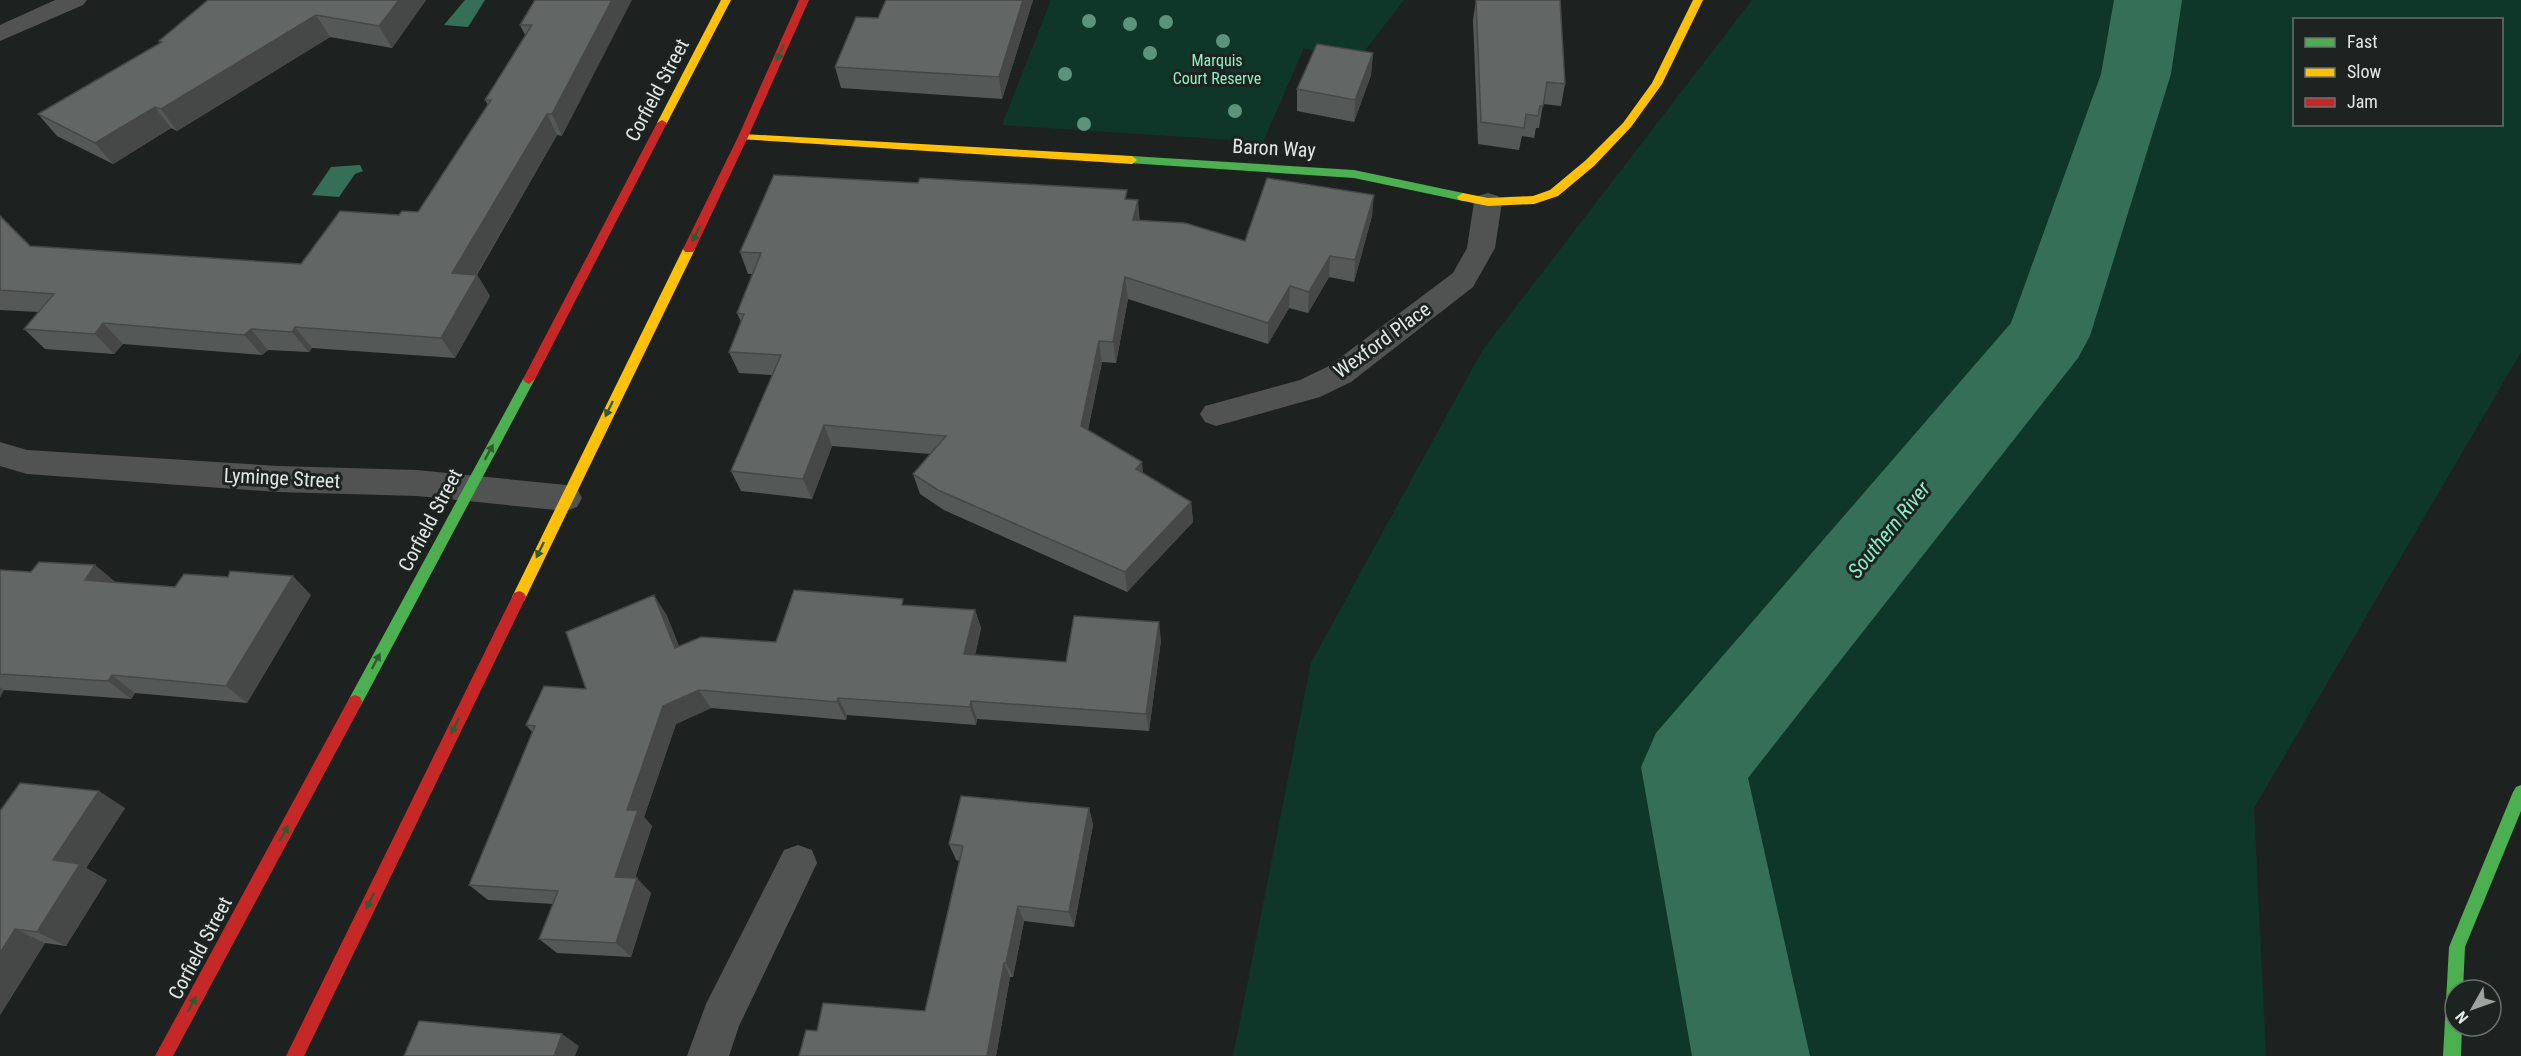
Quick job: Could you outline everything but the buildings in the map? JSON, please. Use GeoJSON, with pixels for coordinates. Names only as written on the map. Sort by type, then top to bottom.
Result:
{"type":"FeatureCollection","features":[{"type":"Feature","properties":{"kind":"main road","name":"Corfield Street"},"geometry":{"type":"LineString","coordinates":[[164,1056],[469,488],[726,0]]}},
{"type":"Feature","properties":{"kind":"main road"},"geometry":{"type":"LineString","coordinates":[[295,1056],[743,137],[804,0]]}},
{"type":"Feature","properties":{"kind":"main road","name":"Baron Way"},"geometry":{"type":"LineString","coordinates":[[743,137],[1326,171],[1384,180],[1488,202],[1534,200],[1554,193],[1590,163],[1626,125],[1657,84],[1698,0]]}},
{"type":"Feature","properties":{"kind":"main road"},"geometry":{"type":"LineString","coordinates":[[2451,1056],[2457,947],[2521,792]]}},
{"type":"Feature","properties":{"kind":"street"},"geometry":{"type":"LineString","coordinates":[[0,34],[75,0]]}},
{"type":"Feature","properties":{"kind":"street","name":"Wexford Place"},"geometry":{"type":"LineString","coordinates":[[1216,414],[1309,389],[1340,374],[1463,280],[1481,248],[1488,202]]}},
{"type":"Feature","properties":{"kind":"street","name":"Lyminge Street"},"geometry":{"type":"LineString","coordinates":[[0,454],[27,462],[278,479],[417,483],[566,498]]}},
{"type":"Feature","properties":{"kind":"street"},"geometry":{"type":"LineString","coordinates":[[708,1056],[722,1019],[798,863]]}},
{"type":"Feature","properties":{"kind":"green space","name":"Marquis Court Reserve"},"geometry":{"type":"Polygon","coordinates":[[[1051,0],[1404,0],[1356,62],[1304,48],[1263,142],[1002,125],[1051,0]]]}},
{"type":"Feature","properties":{"kind":"green space"},"geometry":{"type":"Polygon","coordinates":[[[1752,0],[2521,0],[2521,352],[2254,808],[2266,1056],[1233,1056],[1311,663],[1482,351],[1752,0]]]}},
{"type":"Feature","properties":{"kind":"shaded area"},"geometry":{"type":"Polygon","coordinates":[[[465,0],[485,0],[468,27],[444,25],[465,0]]]}},
{"type":"Feature","properties":{"kind":"shaded area"},"geometry":{"type":"Polygon","coordinates":[[[360,165],[363,171],[355,174],[339,197],[312,195],[331,167],[360,165]]]}},
{"type":"Feature","properties":{"kind":"waterway","name":"Southern River"},"geometry":{"type":"LineString","coordinates":[[1751,1056],[1693,767],[2048,336],[2136,74],[2148,0]]}},
{"type":"Feature","properties":{"kind":"traffic: fast"},"geometry":{"type":"LineString","coordinates":[[1132,160],[1354,174],[1463,197]]}},
{"type":"Feature","properties":{"kind":"traffic: fast"},"geometry":{"type":"LineString","coordinates":[[355,702],[529,379]]}},
{"type":"Feature","properties":{"kind":"traffic: fast"},"geometry":{"type":"LineString","coordinates":[[2452,1056],[2457,947],[2521,792]]}},
{"type":"Feature","properties":{"kind":"traffic: slow"},"geometry":{"type":"LineString","coordinates":[[662,123],[726,0]]}},
{"type":"Feature","properties":{"kind":"traffic: slow"},"geometry":{"type":"LineString","coordinates":[[1463,197],[1488,202],[1534,200],[1554,193],[1590,163],[1627,125],[1657,84],[1698,0]]}},
{"type":"Feature","properties":{"kind":"traffic: slow"},"geometry":{"type":"LineString","coordinates":[[743,137],[1132,160]]}},
{"type":"Feature","properties":{"kind":"traffic: slow"},"geometry":{"type":"LineString","coordinates":[[519,597],[689,249]]}},
{"type":"Feature","properties":{"kind":"traffic: jam"},"geometry":{"type":"LineString","coordinates":[[689,249],[743,137],[804,0]]}},
{"type":"Feature","properties":{"kind":"traffic: jam"},"geometry":{"type":"LineString","coordinates":[[529,379],[662,123]]}},
{"type":"Feature","properties":{"kind":"traffic: jam"},"geometry":{"type":"LineString","coordinates":[[295,1056],[519,597]]}},
{"type":"Feature","properties":{"kind":"traffic: jam"},"geometry":{"type":"LineString","coordinates":[[164,1056],[355,702]]}}]}
